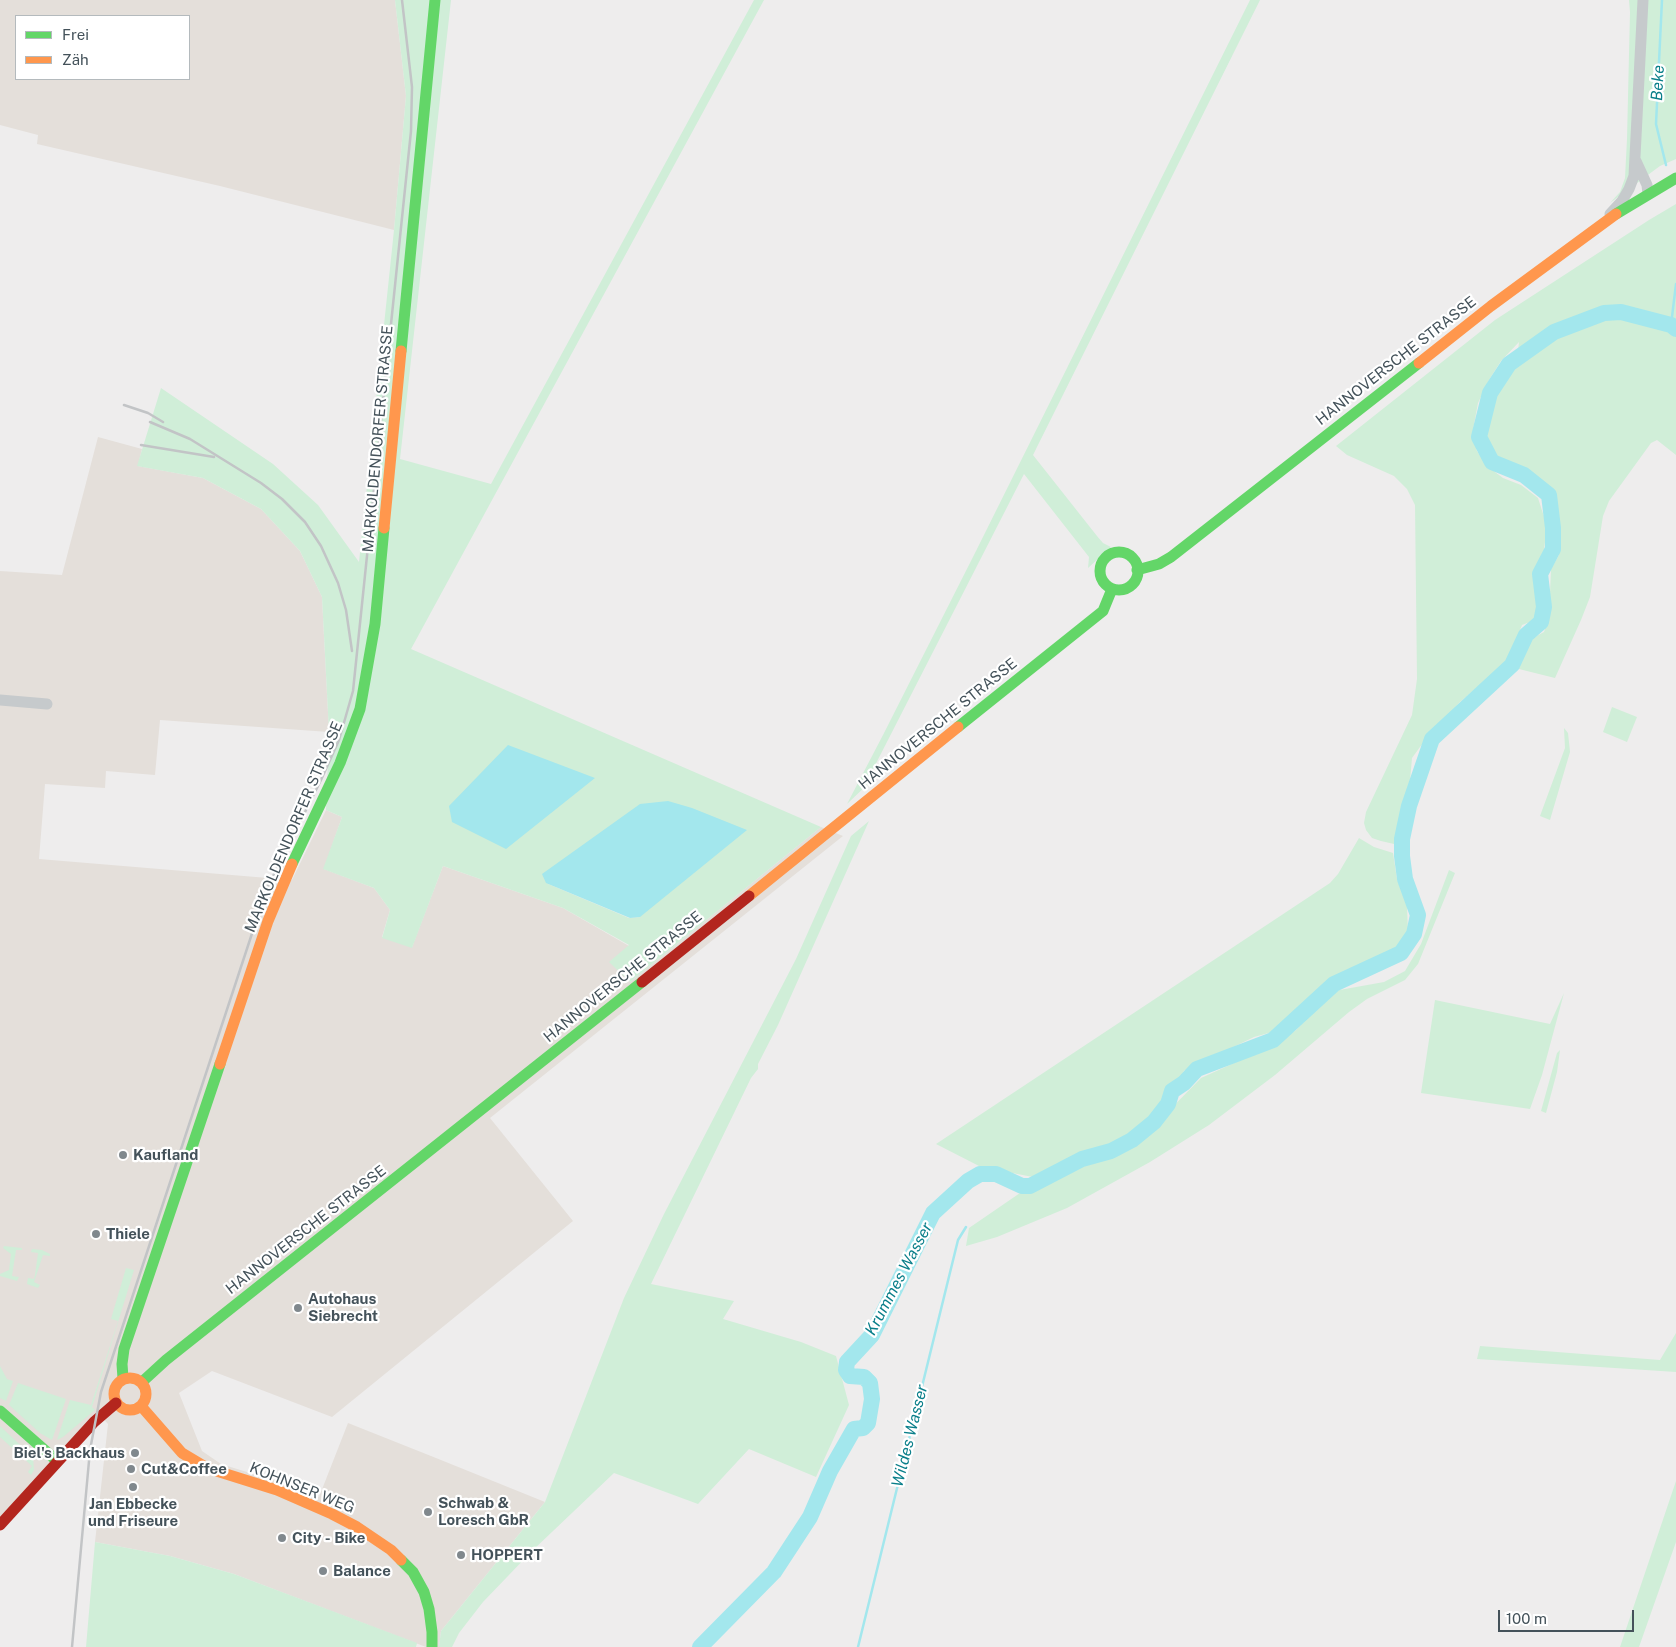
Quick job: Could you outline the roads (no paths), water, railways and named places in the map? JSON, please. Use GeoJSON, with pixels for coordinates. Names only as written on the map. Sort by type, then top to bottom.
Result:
{"type":"FeatureCollection","features":[{"type":"Feature","properties":{"kind":"main road","name":"MARKOLDENDORFER STRASSE"},"geometry":{"type":"LineString","coordinates":[[123,1378],[124,1348],[268,921],[289,870],[340,763],[360,709],[375,624],[435,0]]}},
{"type":"Feature","properties":{"kind":"main road","name":"HANNOVERSCHE STRASSE"},"geometry":{"type":"LineString","coordinates":[[1138,570],[1159,564],[1171,556],[1490,306],[1606,220],[1674,180]]}},
{"type":"Feature","properties":{"kind":"main road"},"geometry":{"type":"LineString","coordinates":[[1117,552],[1129,555],[1138,570],[1132,584],[1123,590],[1112,589],[1104,583],[1100,574],[1101,565],[1106,556],[1117,552]]}},
{"type":"Feature","properties":{"kind":"main road","name":"HANNOVERSCHE STRASSE"},"geometry":{"type":"LineString","coordinates":[[142,1382],[166,1360],[634,988],[1103,611],[1112,589]]}},
{"type":"Feature","properties":{"kind":"main road"},"geometry":{"type":"LineString","coordinates":[[133,1377],[142,1382],[146,1399],[141,1406],[133,1410],[126,1410],[116,1403],[113,1396],[114,1389],[123,1378],[133,1377]]}},
{"type":"Feature","properties":{"kind":"main road"},"geometry":{"type":"LineString","coordinates":[[0,1525],[94,1422],[116,1403]]}},
{"type":"Feature","properties":{"kind":"main road","name":"KOHNSER WEG"},"geometry":{"type":"LineString","coordinates":[[141,1406],[182,1452],[207,1468],[277,1490],[332,1514],[357,1527],[390,1550],[413,1572],[424,1592],[432,1632],[432,1647]]}},
{"type":"Feature","properties":{"kind":"main road"},"geometry":{"type":"LineString","coordinates":[[0,1411],[57,1461]]}},
{"type":"Feature","properties":{"kind":"street"},"geometry":{"type":"LineString","coordinates":[[1643,0],[1635,160],[1641,189],[1648,194]]}},
{"type":"Feature","properties":{"kind":"street"},"geometry":{"type":"LineString","coordinates":[[1637,174],[1649,179],[1674,180]]}},
{"type":"Feature","properties":{"kind":"street"},"geometry":{"type":"LineString","coordinates":[[1606,220],[1622,201],[1637,174]]}},
{"type":"Feature","properties":{"kind":"street"},"geometry":{"type":"LineString","coordinates":[[0,700],[46,704]]}},
{"type":"Feature","properties":{"kind":"water"},"geometry":{"type":"Polygon","coordinates":[[[508,745],[595,778],[506,849],[452,822],[449,806],[508,745]]]}},
{"type":"Feature","properties":{"kind":"water"},"geometry":{"type":"Polygon","coordinates":[[[668,801],[692,808],[747,830],[640,917],[630,918],[546,883],[542,874],[640,804],[668,801]]]}},
{"type":"Feature","properties":{"kind":"waterway","name":"Beke"},"geometry":{"type":"LineString","coordinates":[[1662,0],[1656,124],[1666,165]]}},
{"type":"Feature","properties":{"kind":"waterway","name":"Beke"},"geometry":{"type":"LineString","coordinates":[[1671,325],[1676,284]]}},
{"type":"Feature","properties":{"kind":"waterway","name":"Krummes Wasser"},"geometry":{"type":"LineString","coordinates":[[700,1647],[774,1572],[810,1517],[830,1471],[854,1429],[863,1428],[868,1423],[872,1399],[870,1383],[864,1377],[850,1376],[846,1370],[847,1362],[872,1335],[933,1213],[968,1181],[980,1174],[996,1174],[1022,1186],[1030,1186],[1082,1159],[1111,1151],[1132,1140],[1154,1122],[1168,1104],[1172,1091],[1184,1083],[1197,1069],[1273,1040],[1334,984],[1401,953],[1414,934],[1418,915],[1405,879],[1402,839],[1409,806],[1432,739],[1512,665],[1526,635],[1541,622],[1544,607],[1540,574],[1553,549],[1553,528],[1549,495],[1524,475],[1492,462],[1479,437],[1490,393],[1509,364],[1554,332],[1604,313],[1621,312],[1671,325],[1676,329]]}},
{"type":"Feature","properties":{"kind":"waterway","name":"Wildes Wasser"},"geometry":{"type":"LineString","coordinates":[[858,1647],[958,1240],[966,1227]]}},
{"type":"Feature","properties":{"kind":"railway"},"geometry":{"type":"LineString","coordinates":[[72,1647],[90,1450],[101,1392],[267,888],[339,740],[353,691],[411,131],[412,87],[402,0]]}},
{"type":"Feature","properties":{"kind":"railway"},"geometry":{"type":"LineString","coordinates":[[124,405],[148,413],[163,422]]}},
{"type":"Feature","properties":{"kind":"railway"},"geometry":{"type":"LineString","coordinates":[[150,422],[190,439],[261,483],[282,499],[305,522],[321,546],[338,583],[346,610],[352,651]]}},
{"type":"Feature","properties":{"kind":"railway"},"geometry":{"type":"LineString","coordinates":[[141,445],[214,457]]}},
{"type":"Feature","properties":{"kind":"place","name":"Kaufland"},"geometry":{"type":"Point","coordinates":[123,1155]}},
{"type":"Feature","properties":{"kind":"place","name":"Thiele"},"geometry":{"type":"Point","coordinates":[96,1234]}},
{"type":"Feature","properties":{"kind":"place","name":"Autohaus Siebrecht"},"geometry":{"type":"Point","coordinates":[298,1308]}},
{"type":"Feature","properties":{"kind":"place","name":"Biel's Backhaus"},"geometry":{"type":"Point","coordinates":[135,1453]}},
{"type":"Feature","properties":{"kind":"place","name":"Cut&Coffee"},"geometry":{"type":"Point","coordinates":[131,1469]}},
{"type":"Feature","properties":{"kind":"place","name":"Jan Ebbecke und Friseure"},"geometry":{"type":"Point","coordinates":[133,1487]}},
{"type":"Feature","properties":{"kind":"place","name":"Schwab & Loresch GbR"},"geometry":{"type":"Point","coordinates":[428,1512]}},
{"type":"Feature","properties":{"kind":"place","name":"City - Bike"},"geometry":{"type":"Point","coordinates":[282,1538]}},
{"type":"Feature","properties":{"kind":"place","name":"HOPPERT"},"geometry":{"type":"Point","coordinates":[461,1555]}},
{"type":"Feature","properties":{"kind":"place","name":"Balance"},"geometry":{"type":"Point","coordinates":[323,1571]}}]}
